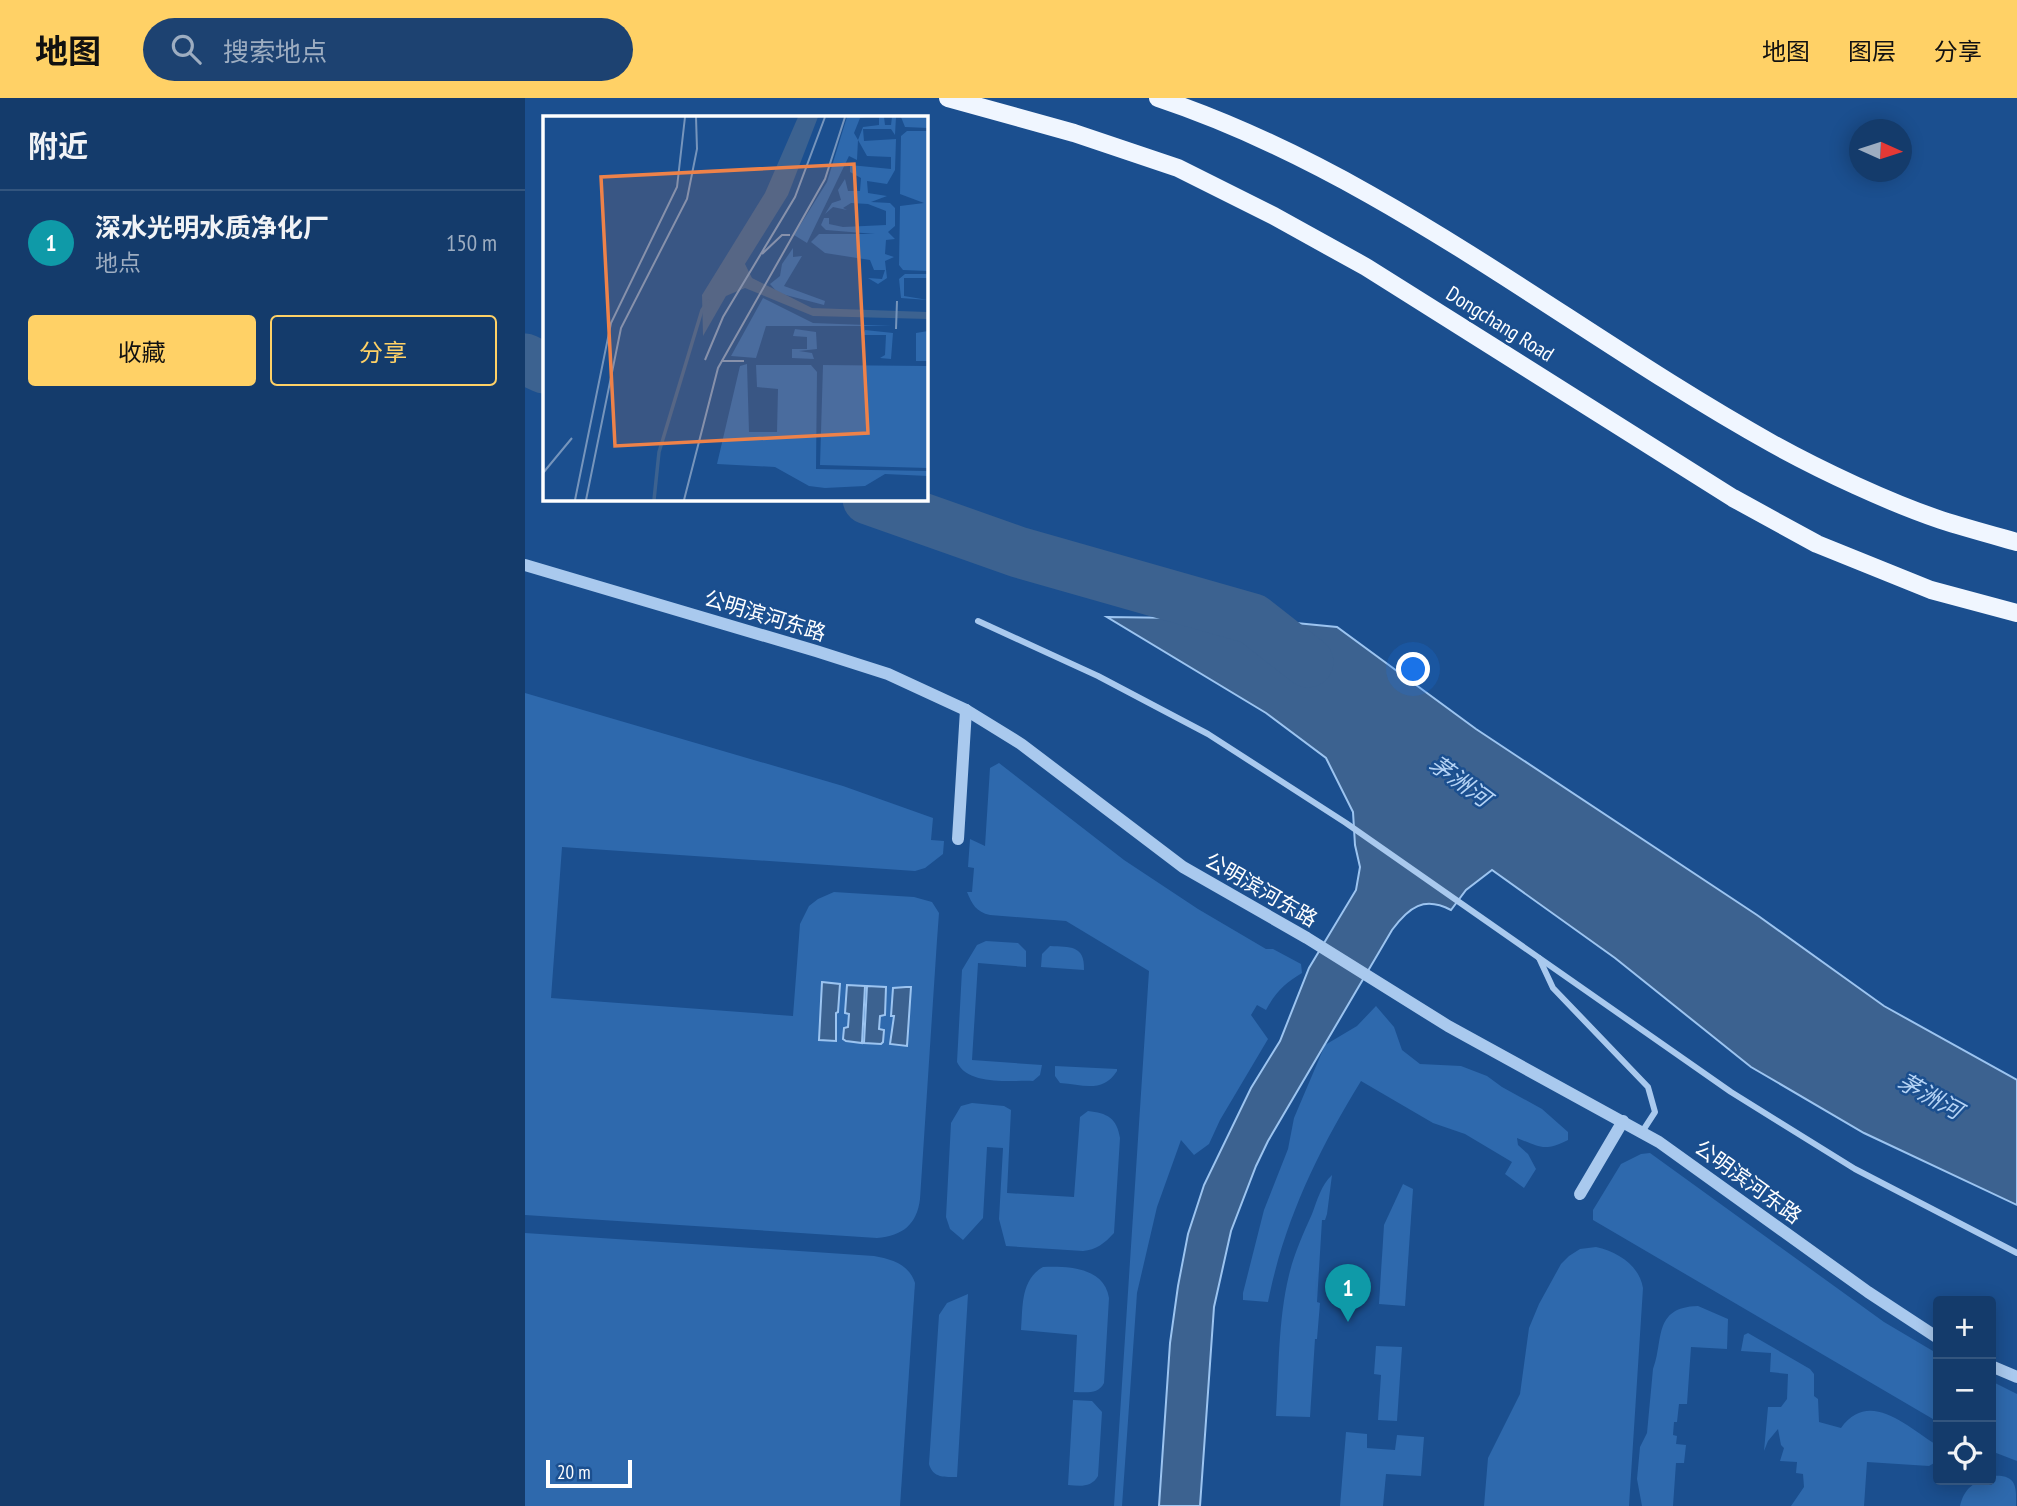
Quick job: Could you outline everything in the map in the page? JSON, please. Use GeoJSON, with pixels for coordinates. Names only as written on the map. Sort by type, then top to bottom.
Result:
{"type":"FeatureCollection","features":[{"type":"Feature","properties":{"kind":"main road","name":"Dongchang Road"},"geometry":{"type":"LineString","coordinates":[[948,98],[1074,133],[1178,169],[1273,216],[1366,267],[1723,491],[1817,544],[1931,590],[2017,613]]}},
{"type":"Feature","properties":{"kind":"main road","name":"Dongchang Road"},"geometry":{"type":"LineString","coordinates":[[1158,98],[1208,115],[1310,162],[1414,219],[1646,368],[1774,445],[1854,484],[1940,519],[2017,542]]}},
{"type":"Feature","properties":{"kind":"street","name":"公明滨河东路"},"geometry":{"type":"LineString","coordinates":[[525,565],[876,670],[966,710],[1021,744],[1184,867],[1381,982],[1448,1026],[1642,1132],[1698,1169],[1868,1292],[1933,1335]]}},
{"type":"Feature","properties":{"kind":"street"},"geometry":{"type":"LineString","coordinates":[[978,621],[1098,676],[1208,734],[1346,823],[1731,1092],[1854,1169],[2017,1253]]}},
{"type":"Feature","properties":{"kind":"street"},"geometry":{"type":"LineString","coordinates":[[958,839],[966,710]]}},
{"type":"Feature","properties":{"kind":"street"},"geometry":{"type":"LineString","coordinates":[[1538,956],[1553,988],[1648,1087],[1655,1112],[1642,1132]]}},
{"type":"Feature","properties":{"kind":"street"},"geometry":{"type":"LineString","coordinates":[[1580,1194],[1623,1121]]}},
{"type":"Feature","properties":{"kind":"street"},"geometry":{"type":"LineString","coordinates":[[1996,1368],[2017,1377]]}},
{"type":"Feature","properties":{"kind":"shaded area"},"geometry":{"type":"Polygon","coordinates":[[[525,693],[843,786],[933,818],[931,840],[944,841],[943,854],[925,868],[915,871],[562,847],[551,998],[793,1016],[800,924],[809,906],[834,892],[914,897],[932,902],[939,913],[920,1199],[916,1215],[907,1227],[894,1235],[877,1238],[525,1215],[525,693]]]}},
{"type":"Feature","properties":{"kind":"shaded area"},"geometry":{"type":"Polygon","coordinates":[[[999,763],[1124,860],[1198,909],[1266,949],[1273,949],[1301,964],[1302,973],[1281,989],[1266,1010],[1257,1005],[1251,1015],[1268,1039],[1220,1120],[1209,1144],[1194,1155],[1181,1140],[1157,1207],[1137,1293],[1122,1506],[1114,1506],[1149,971],[1066,921],[990,915],[981,912],[973,904],[967,892],[972,892],[974,868],[968,867],[970,839],[985,846],[990,768],[999,763]]]}},
{"type":"Feature","properties":{"kind":"shaded area"},"geometry":{"type":"Polygon","coordinates":[[[986,941],[1018,943],[1026,951],[1026,967],[978,963],[972,1060],[1042,1065],[1040,1075],[1033,1081],[980,1078],[962,1070],[957,1062],[962,970],[977,945],[986,941]]]}},
{"type":"Feature","properties":{"kind":"shaded area"},"geometry":{"type":"Polygon","coordinates":[[[1050,946],[1075,949],[1082,956],[1084,970],[1041,967],[1042,954],[1050,946]]]}},
{"type":"Feature","properties":{"kind":"shaded area"},"geometry":{"type":"Polygon","coordinates":[[[1376,1006],[1394,1027],[1402,1050],[1420,1064],[1461,1066],[1487,1076],[1542,1109],[1568,1132],[1568,1140],[1542,1147],[1517,1138],[1518,1145],[1528,1154],[1536,1169],[1524,1188],[1505,1174],[1512,1162],[1465,1134],[1433,1123],[1361,1081],[1304,1187],[1283,1243],[1268,1302],[1243,1300],[1264,1210],[1288,1149],[1294,1118],[1325,1045],[1357,1026],[1376,1006]]]}},
{"type":"Feature","properties":{"kind":"shaded area"},"geometry":{"type":"Polygon","coordinates":[[[1055,1066],[1117,1071],[1106,1082],[1085,1086],[1060,1083],[1055,1076],[1055,1066]]]}},
{"type":"Feature","properties":{"kind":"shaded area"},"geometry":{"type":"Polygon","coordinates":[[[972,1103],[1004,1106],[1011,1110],[1007,1193],[1074,1197],[1080,1117],[1088,1111],[1101,1113],[1114,1121],[1120,1138],[1114,1233],[1111,1237],[1096,1248],[1083,1251],[1006,1246],[999,1219],[1003,1148],[987,1147],[983,1218],[963,1240],[950,1229],[946,1217],[951,1123],[961,1106],[972,1103]]]}},
{"type":"Feature","properties":{"kind":"shaded area"},"geometry":{"type":"Polygon","coordinates":[[[1650,1153],[1884,1322],[1933,1351],[1933,1419],[1593,1220],[1593,1210],[1621,1164],[1641,1154],[1650,1153]]]}},
{"type":"Feature","properties":{"kind":"shaded area"},"geometry":{"type":"Polygon","coordinates":[[[1332,1175],[1327,1214],[1325,1220],[1322,1220],[1317,1302],[1320,1303],[1310,1417],[1276,1416],[1285,1292],[1296,1252],[1320,1193],[1332,1175]]]}},
{"type":"Feature","properties":{"kind":"shaded area"},"geometry":{"type":"Polygon","coordinates":[[[1403,1184],[1413,1189],[1405,1306],[1379,1304],[1384,1225],[1403,1184]]]}},
{"type":"Feature","properties":{"kind":"shaded area"},"geometry":{"type":"Polygon","coordinates":[[[525,1233],[874,1256],[904,1267],[915,1283],[900,1506],[525,1506],[525,1233]]]}},
{"type":"Feature","properties":{"kind":"shaded area"},"geometry":{"type":"Polygon","coordinates":[[[1596,1247],[1612,1252],[1632,1266],[1643,1288],[1629,1506],[1484,1506],[1488,1458],[1520,1394],[1529,1328],[1539,1304],[1561,1264],[1569,1256],[1580,1249],[1596,1247]]]}},
{"type":"Feature","properties":{"kind":"shaded area"},"geometry":{"type":"Polygon","coordinates":[[[1043,1267],[1083,1270],[1093,1274],[1106,1288],[1109,1298],[1104,1383],[1095,1391],[1074,1392],[1077,1335],[1021,1330],[1026,1287],[1030,1279],[1043,1267]]]}},
{"type":"Feature","properties":{"kind":"shaded area"},"geometry":{"type":"Polygon","coordinates":[[[968,1294],[957,1477],[943,1477],[933,1472],[929,1464],[939,1315],[947,1303],[968,1294]]]}},
{"type":"Feature","properties":{"kind":"shaded area"},"geometry":{"type":"Polygon","coordinates":[[[1698,1306],[1728,1319],[1727,1349],[1691,1347],[1687,1404],[1679,1404],[1677,1422],[1674,1422],[1673,1435],[1677,1436],[1676,1444],[1686,1445],[1684,1463],[1676,1463],[1673,1506],[1642,1506],[1637,1479],[1640,1447],[1647,1433],[1653,1369],[1662,1328],[1673,1312],[1698,1306]]]}},
{"type":"Feature","properties":{"kind":"shaded area"},"geometry":{"type":"Polygon","coordinates":[[[1748,1333],[1810,1369],[1814,1374],[1814,1396],[1818,1399],[1819,1422],[1841,1428],[1852,1417],[1863,1412],[1875,1411],[1888,1415],[1933,1443],[1933,1464],[1929,1466],[1867,1462],[1864,1506],[1791,1506],[1804,1487],[1803,1474],[1796,1473],[1797,1462],[1780,1461],[1784,1448],[1778,1429],[1764,1451],[1768,1407],[1781,1407],[1787,1399],[1788,1374],[1770,1372],[1771,1353],[1741,1351],[1744,1335],[1748,1333]]]}},
{"type":"Feature","properties":{"kind":"shaded area"},"geometry":{"type":"Polygon","coordinates":[[[1376,1346],[1402,1347],[1397,1421],[1378,1420],[1381,1375],[1374,1374],[1376,1346]]]}},
{"type":"Feature","properties":{"kind":"shaded area"},"geometry":{"type":"Polygon","coordinates":[[[1996,1384],[2017,1394],[2017,1461],[1996,1453],[1996,1384]]]}},
{"type":"Feature","properties":{"kind":"shaded area"},"geometry":{"type":"Polygon","coordinates":[[[1073,1400],[1092,1401],[1102,1412],[1098,1476],[1092,1483],[1085,1485],[1068,1485],[1073,1400]]]}},
{"type":"Feature","properties":{"kind":"shaded area"},"geometry":{"type":"Polygon","coordinates":[[[1346,1432],[1367,1434],[1367,1448],[1395,1450],[1397,1435],[1424,1437],[1421,1476],[1386,1474],[1383,1506],[1340,1506],[1346,1432]]]}},
{"type":"Feature","properties":{"kind":"shaded area"},"geometry":{"type":"Polygon","coordinates":[[[1996,1476],[2010,1479],[2015,1486],[2016,1506],[1960,1506],[1971,1487],[1996,1485],[1996,1476]]]}},
{"type":"Feature","properties":{"kind":"water"},"geometry":{"type":"Polygon","coordinates":[[[1107,617],[1253,619],[1337,627],[1476,729],[1757,915],[1884,1006],[2017,1080],[2017,1205],[1864,1133],[1751,1067],[1615,958],[1492,870],[1466,890],[1451,910],[1425,904],[1411,910],[1398,922],[1268,1141],[1231,1231],[1214,1307],[1200,1506],[1159,1506],[1170,1343],[1188,1234],[1204,1185],[1251,1088],[1280,1041],[1309,968],[1356,890],[1360,867],[1355,845],[1353,812],[1326,758],[1266,713],[1107,617]]]}},
{"type":"Feature","properties":{"kind":"water"},"geometry":{"type":"Polygon","coordinates":[[[822,982],[840,984],[836,1041],[819,1040],[822,982]]]}},
{"type":"Feature","properties":{"kind":"water"},"geometry":{"type":"Polygon","coordinates":[[[847,985],[865,986],[862,1043],[843,1039],[849,1014],[845,1013],[847,985]]]}},
{"type":"Feature","properties":{"kind":"water"},"geometry":{"type":"Polygon","coordinates":[[[867,986],[886,987],[885,1015],[880,1016],[879,1029],[884,1030],[881,1044],[864,1043],[867,986]]]}},
{"type":"Feature","properties":{"kind":"water"},"geometry":{"type":"Polygon","coordinates":[[[911,987],[907,1046],[890,1044],[894,1016],[891,1016],[893,988],[911,987]]]}},
{"type":"Feature","properties":{"kind":"waterway","name":"茅洲河"},"geometry":{"type":"LineString","coordinates":[[525,359],[543,368]]}},
{"type":"Feature","properties":{"kind":"waterway","name":"茅洲河"},"geometry":{"type":"LineString","coordinates":[[871,500],[1018,552],[1253,619],[1308,662]]}},
{"type":"Feature","properties":{"kind":"place","name":"深水光明水质净化厂"},"geometry":{"type":"Point","coordinates":[1348,1322]}}]}
